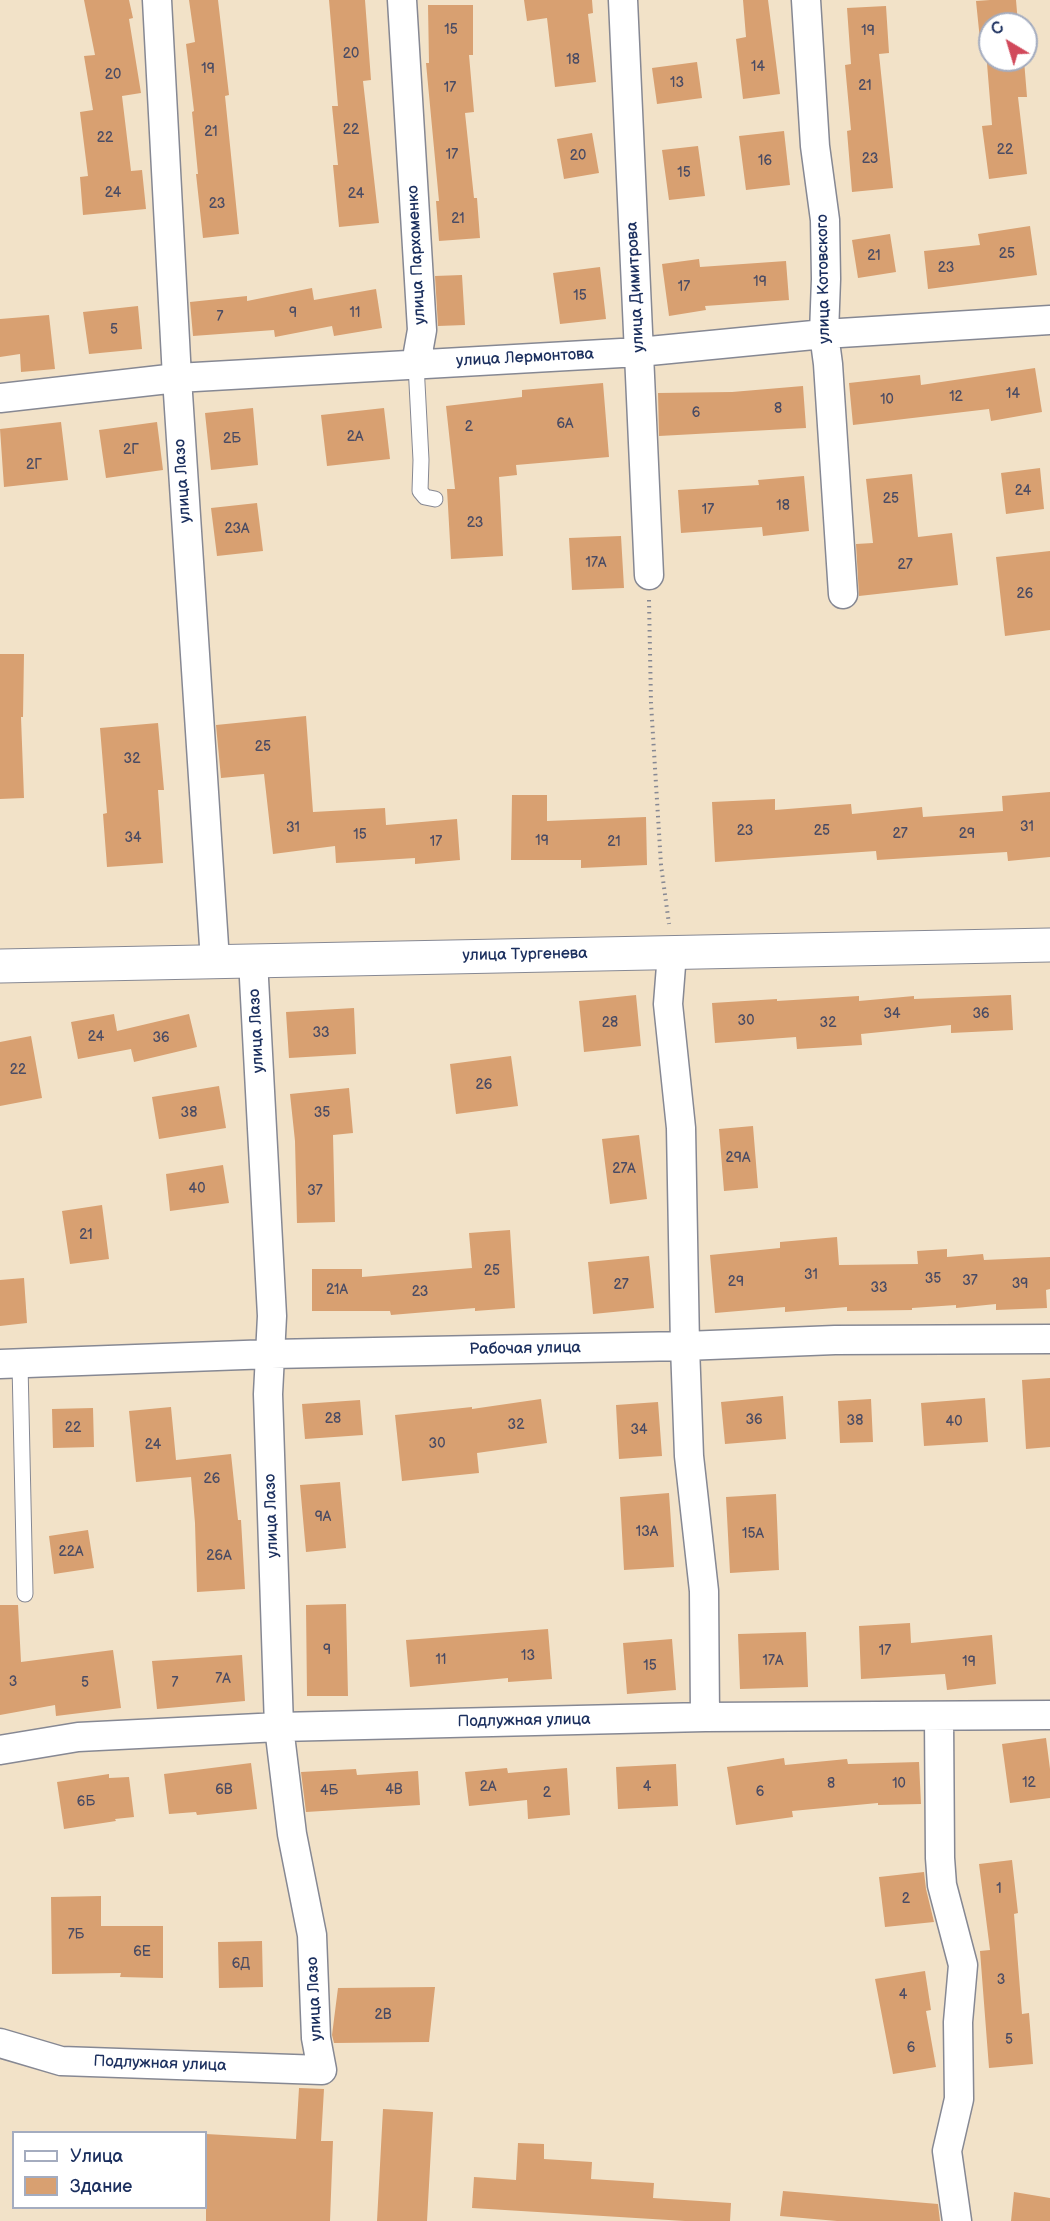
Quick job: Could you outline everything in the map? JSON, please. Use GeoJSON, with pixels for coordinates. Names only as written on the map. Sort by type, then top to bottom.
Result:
{"type":"FeatureCollection","features":[{"type":"Feature","properties":{"kind":"street","name":"улица Лазо"},"geometry":{"type":"LineString","coordinates":[[158,0],[177,378],[215,961]]}},
{"type":"Feature","properties":{"kind":"street","name":"улица Пархоменко"},"geometry":{"type":"LineString","coordinates":[[402,0],[422,330],[416,364]]}},
{"type":"Feature","properties":{"kind":"street","name":"улица Димитрова"},"geometry":{"type":"LineString","coordinates":[[623,0],[649,575]]}},
{"type":"Feature","properties":{"kind":"street","name":"улица Котовского"},"geometry":{"type":"LineString","coordinates":[[806,0],[815,146],[825,220],[824,334],[828,364],[843,594]]}},
{"type":"Feature","properties":{"kind":"street","name":"улица Лермонтова"},"geometry":{"type":"LineString","coordinates":[[0,398],[177,378],[639,352],[824,334],[1050,320]]}},
{"type":"Feature","properties":{"kind":"street","name":"улица Тургенева"},"geometry":{"type":"LineString","coordinates":[[0,966],[1050,945]]}},
{"type":"Feature","properties":{"kind":"street"},"geometry":{"type":"LineString","coordinates":[[672,953],[668,1004],[681,1128],[689,1456],[704,1591],[705,1717]]}},
{"type":"Feature","properties":{"kind":"street","name":"улица Лазо"},"geometry":{"type":"LineString","coordinates":[[254,960],[272,1316],[268,1394],[279,1727],[292,1834],[312,1935],[316,2038],[322,2070]]}},
{"type":"Feature","properties":{"kind":"street","name":"Рабочая улица"},"geometry":{"type":"LineString","coordinates":[[10,1364],[271,1354],[685,1346],[834,1340],[1050,1339]]}},
{"type":"Feature","properties":{"kind":"street","name":"Подлужная улица"},"geometry":{"type":"LineString","coordinates":[[0,1750],[78,1737],[279,1727],[705,1717],[939,1717],[1050,1714]]}},
{"type":"Feature","properties":{"kind":"street"},"geometry":{"type":"LineString","coordinates":[[939,1717],[942,1885],[963,1965],[958,2022],[959,2099],[946,2151],[957,2221]]}},
{"type":"Feature","properties":{"kind":"street","name":"Подлужная улица"},"geometry":{"type":"LineString","coordinates":[[0,2043],[61,2061],[322,2070]]}},
{"type":"Feature","properties":{"kind":"lane","name":"улица Пархоменко"},"geometry":{"type":"LineString","coordinates":[[416,364],[422,460],[420,491],[425,497],[435,499]]}},
{"type":"Feature","properties":{"kind":"lane"},"geometry":{"type":"LineString","coordinates":[[10,1364],[26,1594]]}},
{"type":"Feature","properties":{"kind":"path"},"geometry":{"type":"LineString","coordinates":[[649,575],[651,703],[661,865],[672,953]]}},
{"type":"Feature","properties":{"kind":"building"},"geometry":{"type":"Polygon","coordinates":[[[84,0],[129,0],[133,18],[129,19],[141,93],[122,96],[131,171],[142,170],[146,209],[83,215],[80,177],[88,176],[80,112],[93,110],[84,56],[95,55],[84,0]]]}},
{"type":"Feature","properties":{"kind":"building"},"geometry":{"type":"Polygon","coordinates":[[[189,0],[218,0],[229,95],[225,96],[239,234],[203,238],[196,174],[198,174],[192,112],[194,111],[186,44],[195,42],[189,0]]]}},
{"type":"Feature","properties":{"kind":"building"},"geometry":{"type":"Polygon","coordinates":[[[329,0],[365,0],[371,80],[363,81],[379,223],[339,227],[333,165],[338,165],[332,106],[338,106],[329,0]]]}},
{"type":"Feature","properties":{"kind":"building"},"geometry":{"type":"Polygon","coordinates":[[[524,0],[592,0],[593,13],[588,14],[596,82],[555,87],[547,18],[527,21],[524,0]]]}},
{"type":"Feature","properties":{"kind":"building"},"geometry":{"type":"Polygon","coordinates":[[[743,0],[768,0],[780,94],[743,99],[736,39],[746,37],[743,0]]]}},
{"type":"Feature","properties":{"kind":"building"},"geometry":{"type":"Polygon","coordinates":[[[1016,0],[1017,12],[978,12],[978,20],[976,1],[1016,0]]]}},
{"type":"Feature","properties":{"kind":"building"},"geometry":{"type":"Polygon","coordinates":[[[428,5],[473,5],[473,55],[469,55],[474,112],[465,113],[480,238],[439,241],[436,201],[439,201],[426,63],[429,63],[428,5]]]}},
{"type":"Feature","properties":{"kind":"building"},"geometry":{"type":"Polygon","coordinates":[[[886,6],[889,53],[879,54],[893,188],[852,192],[847,131],[851,130],[845,65],[851,64],[847,8],[886,6]]]}},
{"type":"Feature","properties":{"kind":"building"},"geometry":{"type":"Polygon","coordinates":[[[697,62],[702,98],[657,104],[652,68],[697,62]]]}},
{"type":"Feature","properties":{"kind":"building"},"geometry":{"type":"Polygon","coordinates":[[[988,72],[1025,72],[1027,97],[1018,97],[1027,174],[989,179],[982,126],[992,125],[988,72]]]}},
{"type":"Feature","properties":{"kind":"building"},"geometry":{"type":"Polygon","coordinates":[[[784,131],[790,185],[746,190],[739,136],[784,131]]]}},
{"type":"Feature","properties":{"kind":"building"},"geometry":{"type":"Polygon","coordinates":[[[592,133],[599,173],[564,179],[557,139],[592,133]]]}},
{"type":"Feature","properties":{"kind":"building"},"geometry":{"type":"Polygon","coordinates":[[[698,146],[705,196],[669,200],[662,150],[698,146]]]}},
{"type":"Feature","properties":{"kind":"building"},"geometry":{"type":"Polygon","coordinates":[[[1030,226],[1037,275],[928,289],[924,251],[980,245],[978,234],[1030,226]]]}},
{"type":"Feature","properties":{"kind":"building"},"geometry":{"type":"Polygon","coordinates":[[[890,234],[896,272],[858,278],[852,240],[890,234]]]}},
{"type":"Feature","properties":{"kind":"building"},"geometry":{"type":"Polygon","coordinates":[[[699,259],[700,267],[786,261],[789,300],[705,306],[706,310],[669,316],[662,264],[699,259]]]}},
{"type":"Feature","properties":{"kind":"building"},"geometry":{"type":"Polygon","coordinates":[[[600,267],[606,319],[560,324],[553,273],[600,267]]]}},
{"type":"Feature","properties":{"kind":"building"},"geometry":{"type":"Polygon","coordinates":[[[462,275],[465,325],[438,326],[435,276],[462,275]]]}},
{"type":"Feature","properties":{"kind":"building"},"geometry":{"type":"Polygon","coordinates":[[[312,288],[314,300],[376,289],[382,328],[334,336],[332,326],[275,337],[274,330],[193,336],[190,302],[247,296],[247,301],[312,288]]]}},
{"type":"Feature","properties":{"kind":"building"},"geometry":{"type":"Polygon","coordinates":[[[138,306],[142,349],[89,354],[83,312],[138,306]]]}},
{"type":"Feature","properties":{"kind":"building"},"geometry":{"type":"Polygon","coordinates":[[[49,315],[55,369],[21,372],[20,354],[0,357],[0,319],[49,315]]]}},
{"type":"Feature","properties":{"kind":"building"},"geometry":{"type":"Polygon","coordinates":[[[1035,368],[1042,412],[991,421],[989,409],[853,425],[849,383],[920,375],[921,385],[1035,368]]]}},
{"type":"Feature","properties":{"kind":"building"},"geometry":{"type":"Polygon","coordinates":[[[603,383],[609,457],[516,465],[517,475],[499,477],[503,556],[451,559],[447,489],[455,489],[446,406],[522,397],[522,390],[603,383]]]}},
{"type":"Feature","properties":{"kind":"building"},"geometry":{"type":"Polygon","coordinates":[[[803,386],[806,428],[659,436],[658,393],[732,392],[803,386]]]}},
{"type":"Feature","properties":{"kind":"building"},"geometry":{"type":"Polygon","coordinates":[[[253,408],[258,465],[211,470],[205,413],[253,408]]]}},
{"type":"Feature","properties":{"kind":"building"},"geometry":{"type":"Polygon","coordinates":[[[384,408],[390,459],[327,466],[321,415],[384,408]]]}},
{"type":"Feature","properties":{"kind":"building"},"geometry":{"type":"Polygon","coordinates":[[[61,422],[68,480],[4,487],[0,429],[61,422]]]}},
{"type":"Feature","properties":{"kind":"building"},"geometry":{"type":"Polygon","coordinates":[[[157,422],[163,470],[106,478],[99,430],[157,422]]]}},
{"type":"Feature","properties":{"kind":"building"},"geometry":{"type":"Polygon","coordinates":[[[1040,468],[1044,509],[1006,514],[1001,473],[1040,468]]]}},
{"type":"Feature","properties":{"kind":"building"},"geometry":{"type":"Polygon","coordinates":[[[912,474],[918,537],[952,533],[958,585],[859,596],[856,544],[873,543],[866,479],[912,474]]]}},
{"type":"Feature","properties":{"kind":"building"},"geometry":{"type":"Polygon","coordinates":[[[804,476],[809,531],[763,536],[762,527],[681,533],[678,490],[759,485],[758,480],[804,476]]]}},
{"type":"Feature","properties":{"kind":"building"},"geometry":{"type":"Polygon","coordinates":[[[257,503],[263,551],[217,556],[211,508],[257,503]]]}},
{"type":"Feature","properties":{"kind":"building"},"geometry":{"type":"Polygon","coordinates":[[[621,536],[624,588],[572,590],[569,538],[621,536]]]}},
{"type":"Feature","properties":{"kind":"building"},"geometry":{"type":"Polygon","coordinates":[[[1050,551],[1050,630],[1005,636],[996,557],[1050,551]]]}},
{"type":"Feature","properties":{"kind":"building"},"geometry":{"type":"Polygon","coordinates":[[[0,654],[24,654],[23,717],[21,717],[24,798],[0,799],[0,654]]]}},
{"type":"Feature","properties":{"kind":"building"},"geometry":{"type":"Polygon","coordinates":[[[306,716],[313,812],[385,808],[386,825],[457,819],[460,860],[415,864],[415,858],[336,863],[335,846],[273,854],[264,774],[221,778],[216,725],[306,716]]]}},
{"type":"Feature","properties":{"kind":"building"},"geometry":{"type":"Polygon","coordinates":[[[158,723],[164,790],[158,790],[163,863],[107,867],[103,814],[107,813],[100,728],[158,723]]]}},
{"type":"Feature","properties":{"kind":"building"},"geometry":{"type":"Polygon","coordinates":[[[1050,792],[1050,857],[1008,861],[1007,852],[877,860],[876,851],[715,862],[712,802],[775,799],[775,810],[851,804],[852,814],[922,807],[923,817],[1003,811],[1002,796],[1050,792]]]}},
{"type":"Feature","properties":{"kind":"building"},"geometry":{"type":"Polygon","coordinates":[[[512,795],[547,795],[547,821],[646,817],[647,865],[581,868],[581,860],[511,860],[512,795]]]}},
{"type":"Feature","properties":{"kind":"building"},"geometry":{"type":"Polygon","coordinates":[[[636,995],[641,1046],[584,1052],[579,1001],[636,995]]]}},
{"type":"Feature","properties":{"kind":"building"},"geometry":{"type":"Polygon","coordinates":[[[1011,995],[1013,1030],[951,1033],[951,1025],[861,1034],[862,1045],[797,1049],[796,1037],[715,1043],[712,1003],[859,996],[859,1001],[914,996],[914,999],[1011,995]]]}},
{"type":"Feature","properties":{"kind":"building"},"geometry":{"type":"Polygon","coordinates":[[[354,1008],[356,1054],[289,1058],[286,1012],[354,1008]]]}},
{"type":"Feature","properties":{"kind":"building"},"geometry":{"type":"Polygon","coordinates":[[[114,1014],[117,1031],[189,1014],[197,1047],[134,1062],[131,1049],[78,1059],[71,1022],[114,1014]]]}},
{"type":"Feature","properties":{"kind":"building"},"geometry":{"type":"Polygon","coordinates":[[[31,1036],[42,1098],[0,1106],[0,1042],[31,1036]]]}},
{"type":"Feature","properties":{"kind":"building"},"geometry":{"type":"Polygon","coordinates":[[[511,1056],[518,1106],[456,1114],[450,1064],[511,1056]]]}},
{"type":"Feature","properties":{"kind":"building"},"geometry":{"type":"Polygon","coordinates":[[[219,1086],[226,1128],[159,1139],[152,1097],[219,1086]]]}},
{"type":"Feature","properties":{"kind":"building"},"geometry":{"type":"Polygon","coordinates":[[[349,1088],[353,1133],[333,1135],[335,1222],[297,1223],[295,1141],[290,1094],[349,1088]]]}},
{"type":"Feature","properties":{"kind":"building"},"geometry":{"type":"Polygon","coordinates":[[[753,1126],[758,1188],[724,1191],[719,1129],[753,1126]]]}},
{"type":"Feature","properties":{"kind":"building"},"geometry":{"type":"Polygon","coordinates":[[[639,1135],[647,1199],[610,1204],[602,1139],[639,1135]]]}},
{"type":"Feature","properties":{"kind":"building"},"geometry":{"type":"Polygon","coordinates":[[[223,1165],[229,1203],[170,1211],[166,1174],[223,1165]]]}},
{"type":"Feature","properties":{"kind":"building"},"geometry":{"type":"Polygon","coordinates":[[[102,1205],[109,1259],[70,1264],[62,1211],[102,1205]]]}},
{"type":"Feature","properties":{"kind":"building"},"geometry":{"type":"Polygon","coordinates":[[[510,1230],[515,1308],[475,1311],[475,1308],[391,1315],[390,1311],[312,1311],[312,1269],[362,1269],[362,1277],[472,1268],[469,1233],[510,1230]]]}},
{"type":"Feature","properties":{"kind":"building"},"geometry":{"type":"Polygon","coordinates":[[[837,1237],[839,1265],[918,1264],[917,1251],[947,1249],[947,1257],[983,1254],[984,1260],[1050,1257],[1050,1289],[1046,1290],[1047,1308],[996,1310],[996,1304],[956,1308],[956,1305],[912,1308],[912,1310],[847,1311],[847,1307],[785,1312],[785,1307],[715,1313],[710,1255],[780,1248],[780,1242],[837,1237]]]}},
{"type":"Feature","properties":{"kind":"building"},"geometry":{"type":"Polygon","coordinates":[[[649,1256],[654,1308],[593,1314],[588,1262],[649,1256]]]}},
{"type":"Feature","properties":{"kind":"building"},"geometry":{"type":"Polygon","coordinates":[[[24,1278],[27,1323],[0,1326],[0,1280],[24,1278]]]}},
{"type":"Feature","properties":{"kind":"building"},"geometry":{"type":"Polygon","coordinates":[[[1050,1378],[1050,1447],[1026,1449],[1022,1380],[1050,1378]]]}},
{"type":"Feature","properties":{"kind":"building"},"geometry":{"type":"Polygon","coordinates":[[[783,1396],[786,1439],[725,1444],[721,1402],[783,1396]]]}},
{"type":"Feature","properties":{"kind":"building"},"geometry":{"type":"Polygon","coordinates":[[[985,1398],[988,1442],[924,1446],[921,1403],[985,1398]]]}},
{"type":"Feature","properties":{"kind":"building"},"geometry":{"type":"Polygon","coordinates":[[[541,1399],[547,1443],[477,1453],[479,1473],[402,1481],[395,1415],[472,1407],[472,1409],[541,1399]]]}},
{"type":"Feature","properties":{"kind":"building"},"geometry":{"type":"Polygon","coordinates":[[[871,1399],[873,1442],[840,1443],[838,1401],[871,1399]]]}},
{"type":"Feature","properties":{"kind":"building"},"geometry":{"type":"Polygon","coordinates":[[[360,1400],[363,1435],[305,1439],[302,1404],[360,1400]]]}},
{"type":"Feature","properties":{"kind":"building"},"geometry":{"type":"Polygon","coordinates":[[[658,1402],[662,1456],[619,1459],[616,1405],[658,1402]]]}},
{"type":"Feature","properties":{"kind":"building"},"geometry":{"type":"Polygon","coordinates":[[[171,1407],[176,1460],[231,1454],[238,1520],[241,1520],[245,1589],[197,1592],[191,1477],[136,1482],[129,1411],[171,1407]]]}},
{"type":"Feature","properties":{"kind":"building"},"geometry":{"type":"Polygon","coordinates":[[[93,1408],[94,1447],[53,1448],[52,1409],[93,1408]]]}},
{"type":"Feature","properties":{"kind":"building"},"geometry":{"type":"Polygon","coordinates":[[[340,1482],[346,1548],[306,1552],[300,1485],[340,1482]]]}},
{"type":"Feature","properties":{"kind":"building"},"geometry":{"type":"Polygon","coordinates":[[[669,1493],[674,1567],[624,1570],[620,1497],[669,1493]]]}},
{"type":"Feature","properties":{"kind":"building"},"geometry":{"type":"Polygon","coordinates":[[[776,1494],[779,1570],[730,1573],[726,1497],[776,1494]]]}},
{"type":"Feature","properties":{"kind":"building"},"geometry":{"type":"Polygon","coordinates":[[[88,1530],[94,1568],[54,1574],[49,1536],[88,1530]]]}},
{"type":"Feature","properties":{"kind":"building"},"geometry":{"type":"Polygon","coordinates":[[[346,1604],[348,1696],[307,1696],[306,1605],[346,1604]]]}},
{"type":"Feature","properties":{"kind":"building"},"geometry":{"type":"Polygon","coordinates":[[[0,1605],[18,1605],[21,1662],[113,1650],[121,1708],[56,1716],[55,1705],[0,1715],[0,1605]]]}},
{"type":"Feature","properties":{"kind":"building"},"geometry":{"type":"Polygon","coordinates":[[[910,1623],[911,1643],[992,1635],[996,1684],[947,1690],[945,1674],[861,1679],[859,1626],[910,1623]]]}},
{"type":"Feature","properties":{"kind":"building"},"geometry":{"type":"Polygon","coordinates":[[[548,1629],[552,1679],[508,1682],[508,1678],[410,1687],[406,1640],[548,1629]]]}},
{"type":"Feature","properties":{"kind":"building"},"geometry":{"type":"Polygon","coordinates":[[[806,1632],[808,1687],[740,1689],[738,1634],[806,1632]]]}},
{"type":"Feature","properties":{"kind":"building"},"geometry":{"type":"Polygon","coordinates":[[[672,1639],[676,1690],[627,1694],[623,1643],[672,1639]]]}},
{"type":"Feature","properties":{"kind":"building"},"geometry":{"type":"Polygon","coordinates":[[[242,1655],[245,1701],[157,1709],[152,1661],[242,1655]]]}},
{"type":"Feature","properties":{"kind":"building"},"geometry":{"type":"Polygon","coordinates":[[[1046,1738],[1050,1769],[1050,1798],[1010,1803],[1002,1744],[1046,1738]]]}},
{"type":"Feature","properties":{"kind":"building"},"geometry":{"type":"Polygon","coordinates":[[[784,1758],[785,1765],[847,1759],[848,1764],[919,1762],[921,1804],[878,1805],[878,1803],[792,1811],[793,1817],[736,1825],[727,1767],[784,1758]]]}},
{"type":"Feature","properties":{"kind":"building"},"geometry":{"type":"Polygon","coordinates":[[[251,1763],[257,1809],[197,1815],[196,1812],[169,1814],[164,1774],[251,1763]]]}},
{"type":"Feature","properties":{"kind":"building"},"geometry":{"type":"Polygon","coordinates":[[[676,1764],[678,1806],[618,1809],[616,1767],[676,1764]]]}},
{"type":"Feature","properties":{"kind":"building"},"geometry":{"type":"Polygon","coordinates":[[[507,1768],[508,1773],[567,1768],[570,1815],[528,1819],[527,1800],[469,1806],[465,1772],[507,1768]]]}},
{"type":"Feature","properties":{"kind":"building"},"geometry":{"type":"Polygon","coordinates":[[[356,1769],[357,1775],[418,1771],[420,1805],[306,1812],[301,1772],[356,1769]]]}},
{"type":"Feature","properties":{"kind":"building"},"geometry":{"type":"Polygon","coordinates":[[[109,1774],[109,1778],[129,1777],[134,1817],[64,1829],[57,1782],[109,1774]]]}},
{"type":"Feature","properties":{"kind":"building"},"geometry":{"type":"Polygon","coordinates":[[[1012,1860],[1018,1913],[1014,1914],[1022,2014],[1029,2013],[1033,2064],[989,2068],[980,1951],[990,1950],[979,1864],[1012,1860]]]}},
{"type":"Feature","properties":{"kind":"building"},"geometry":{"type":"Polygon","coordinates":[[[924,1872],[934,1922],[885,1927],[879,1877],[924,1872]]]}},
{"type":"Feature","properties":{"kind":"building"},"geometry":{"type":"Polygon","coordinates":[[[101,1896],[101,1926],[163,1926],[163,1978],[120,1977],[121,1973],[52,1974],[51,1897],[101,1896]]]}},
{"type":"Feature","properties":{"kind":"building"},"geometry":{"type":"Polygon","coordinates":[[[262,1941],[263,1987],[219,1988],[218,1942],[262,1941]]]}},
{"type":"Feature","properties":{"kind":"building"},"geometry":{"type":"Polygon","coordinates":[[[925,1971],[931,2010],[926,2011],[936,2067],[893,2074],[875,1979],[925,1971]]]}},
{"type":"Feature","properties":{"kind":"building"},"geometry":{"type":"Polygon","coordinates":[[[435,1987],[429,2042],[334,2043],[332,2035],[338,1988],[435,1987]]]}},
{"type":"Feature","properties":{"kind":"building"},"geometry":{"type":"Polygon","coordinates":[[[299,2088],[324,2089],[321,2141],[333,2141],[330,2221],[206,2221],[207,2134],[296,2139],[299,2088]]]}},
{"type":"Feature","properties":{"kind":"building"},"geometry":{"type":"Polygon","coordinates":[[[383,2109],[433,2112],[427,2221],[377,2221],[383,2109]]]}},
{"type":"Feature","properties":{"kind":"building"},"geometry":{"type":"Polygon","coordinates":[[[518,2143],[544,2144],[544,2159],[592,2162],[591,2179],[654,2183],[653,2198],[731,2203],[730,2221],[685,2221],[472,2208],[474,2177],[516,2180],[518,2143]]]}},
{"type":"Feature","properties":{"kind":"building"},"geometry":{"type":"Polygon","coordinates":[[[783,2191],[938,2204],[940,2221],[837,2221],[780,2216],[783,2191]]]}},
{"type":"Feature","properties":{"kind":"building"},"geometry":{"type":"Polygon","coordinates":[[[1014,2192],[1050,2198],[1050,2221],[1011,2221],[1014,2192]]]}}]}
